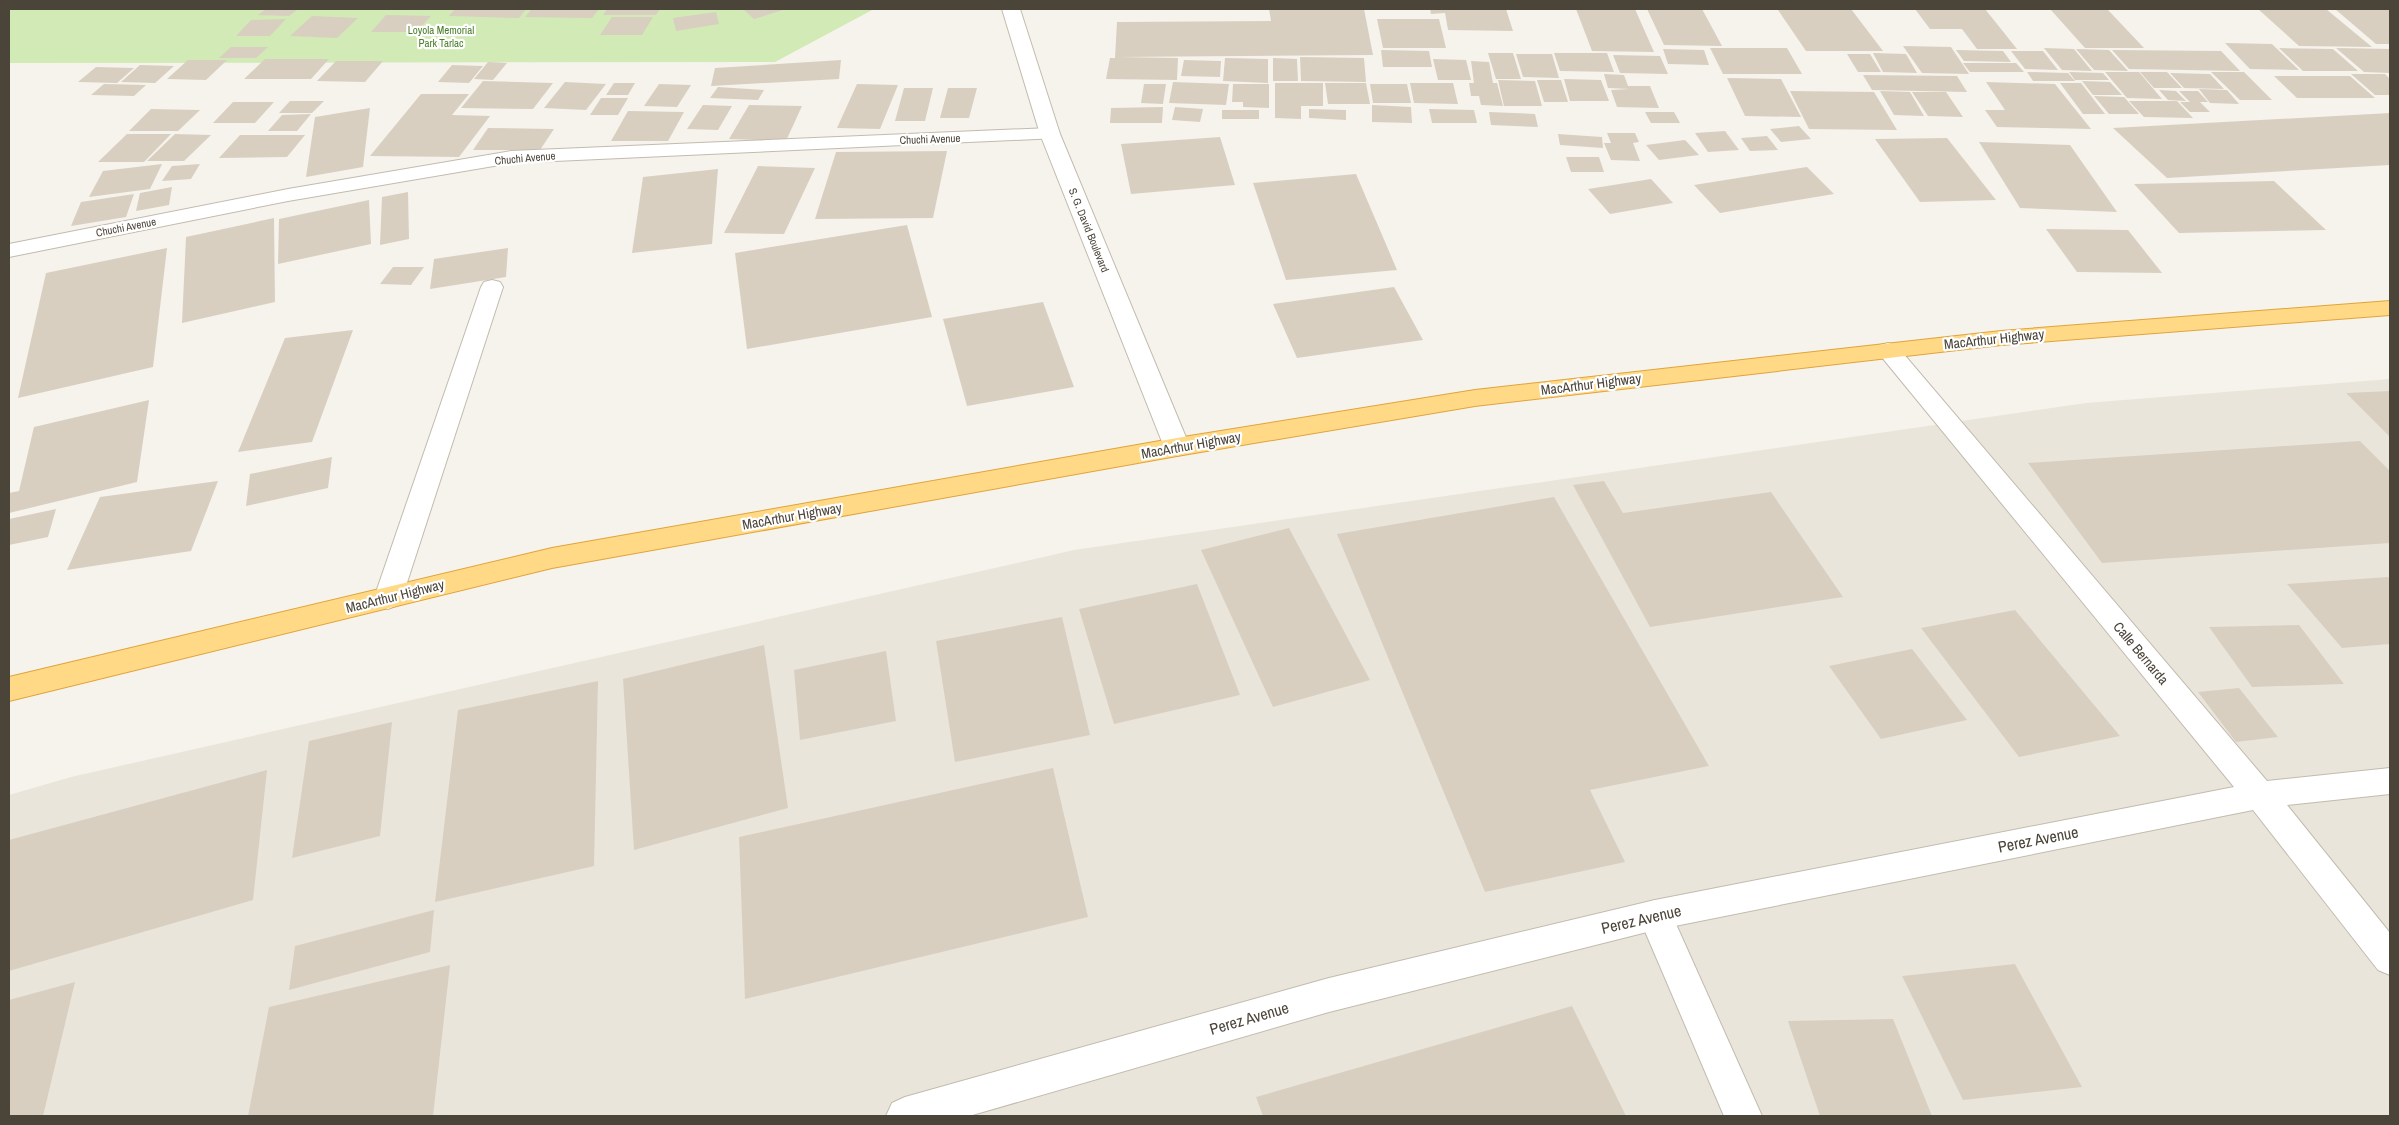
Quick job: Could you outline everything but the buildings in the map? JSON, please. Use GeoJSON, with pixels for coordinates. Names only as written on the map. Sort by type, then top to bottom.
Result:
{"type":"FeatureCollection","features":[{"type":"Feature","properties":{"kind":"highway","name":"MacArthur Highway"},"geometry":{"type":"LineString","coordinates":[[9,689],[552,558],[1177,447],[1475,398],[1888,350],[2150,325],[2390,308]]}},
{"type":"Feature","properties":{"kind":"street","name":"S. G. David Boulevard"},"geometry":{"type":"LineString","coordinates":[[1011,9],[1050,134],[1177,447]]}},
{"type":"Feature","properties":{"kind":"street","name":"Chuchi Avenue"},"geometry":{"type":"LineString","coordinates":[[10,249],[288,195],[511,158],[1050,134]]}},
{"type":"Feature","properties":{"kind":"street"},"geometry":{"type":"LineString","coordinates":[[388,598],[492,287]]}},
{"type":"Feature","properties":{"kind":"street","name":"Calle Bernarda"},"geometry":{"type":"LineString","coordinates":[[1888,350],[2260,794],[2390,959]]}},
{"type":"Feature","properties":{"kind":"street","name":"Perez Avenue"},"geometry":{"type":"LineString","coordinates":[[905,1116],[1329,995],[1655,915],[2260,794],[2390,780]]}},
{"type":"Feature","properties":{"kind":"street"},"geometry":{"type":"LineString","coordinates":[[1655,915],[1743,1116]]}},
{"type":"Feature","properties":{"kind":"shaded area"},"geometry":{"type":"Polygon","coordinates":[[[2390,379],[2390,1116],[9,1116],[9,795],[71,777],[1074,550],[2086,403],[2390,379]]]}},
{"type":"Feature","properties":{"kind":"green space","name":"Loyola Memorial Park Tarlac"},"geometry":{"type":"Polygon","coordinates":[[[9,9],[874,9],[775,62],[9,63],[9,9]]]}}]}
